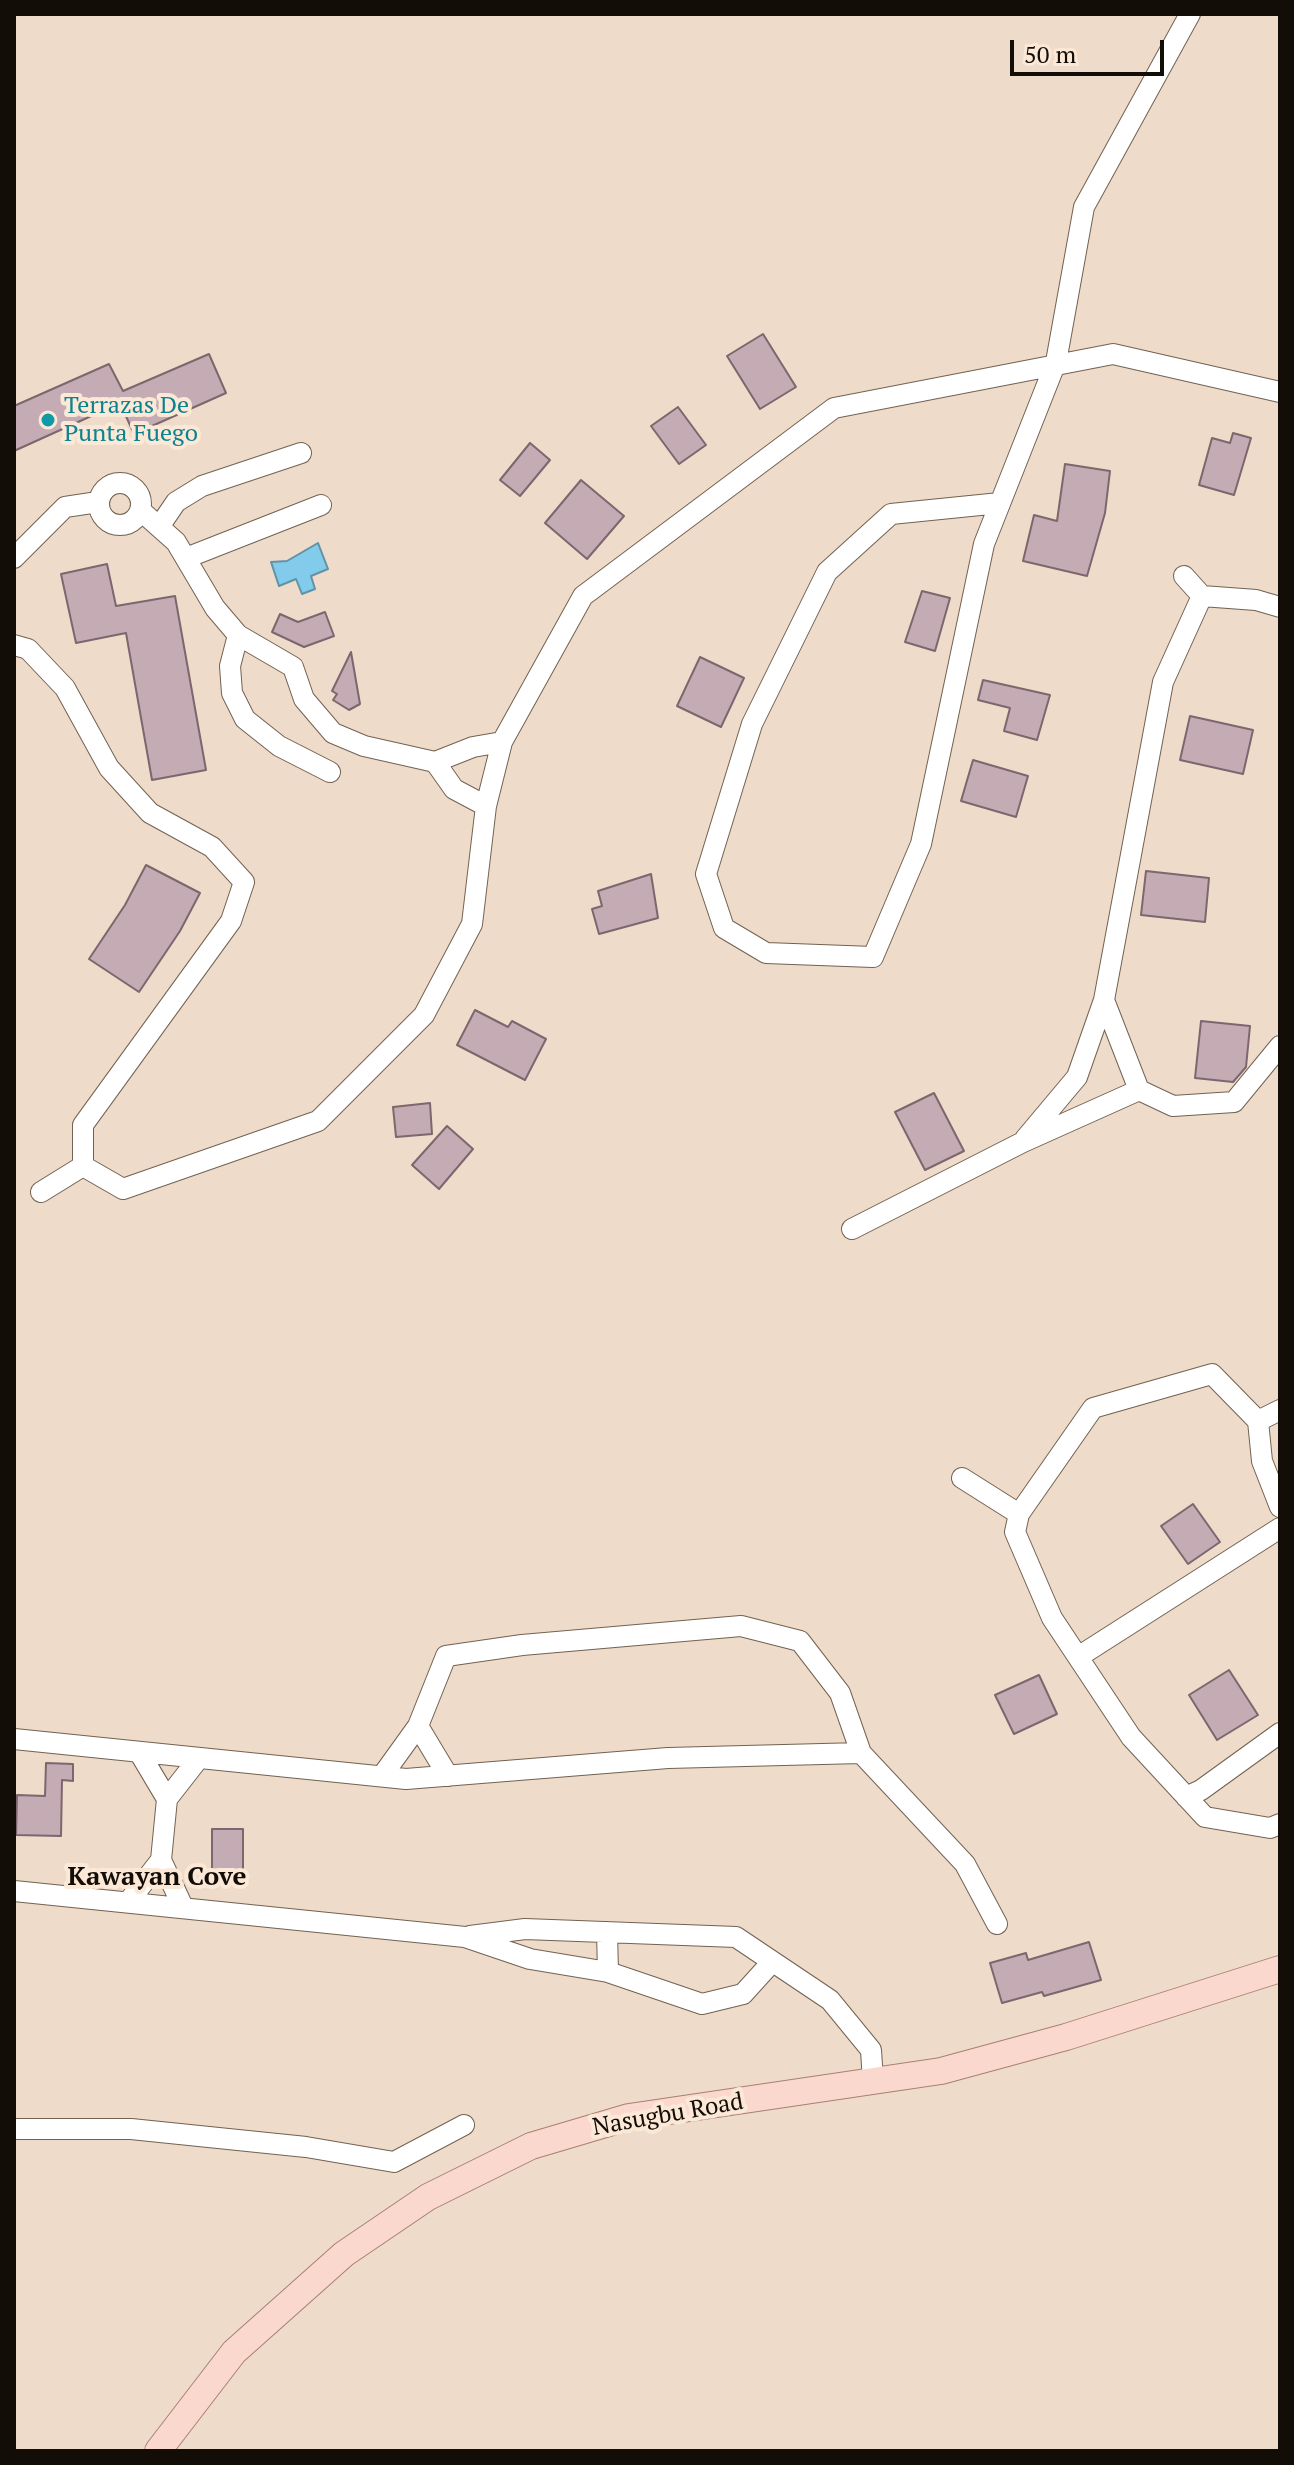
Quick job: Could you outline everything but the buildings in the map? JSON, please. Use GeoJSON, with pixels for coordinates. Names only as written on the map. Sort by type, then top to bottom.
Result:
{"type":"FeatureCollection","features":[{"type":"Feature","properties":{"kind":"main road","name":"Nasugbu Road"},"geometry":{"type":"LineString","coordinates":[[158,2451],[234,2352],[344,2254],[428,2197],[531,2146],[629,2117],[941,2071],[1066,2037],[1280,1969]]}},
{"type":"Feature","properties":{"kind":"street"},"geometry":{"type":"LineString","coordinates":[[1000,503],[891,514],[827,572],[752,724],[706,874],[724,928],[766,953],[873,957],[921,844],[984,544],[1056,362],[1084,207],[1190,14]]}},
{"type":"Feature","properties":{"kind":"street"},"geometry":{"type":"LineString","coordinates":[[83,1166],[123,1189],[318,1121],[424,1015],[472,924],[486,806],[502,742],[583,596],[834,408],[1056,362],[1113,354],[1280,392]]}},
{"type":"Feature","properties":{"kind":"street"},"geometry":{"type":"LineString","coordinates":[[159,527],[176,502],[202,486],[301,453]]}},
{"type":"Feature","properties":{"kind":"street"},"geometry":{"type":"LineString","coordinates":[[14,558],[65,507],[98,502],[108,486],[120,483],[137,491],[140,510],[176,542],[215,608],[238,635],[293,667],[304,699],[333,733],[364,746],[435,762],[473,747],[502,742]]}},
{"type":"Feature","properties":{"kind":"street"},"geometry":{"type":"LineString","coordinates":[[98,502],[104,518],[118,525],[134,520],[140,510]]}},
{"type":"Feature","properties":{"kind":"street"},"geometry":{"type":"LineString","coordinates":[[186,558],[321,505]]}},
{"type":"Feature","properties":{"kind":"street"},"geometry":{"type":"LineString","coordinates":[[1184,576],[1202,596],[1256,600],[1280,607]]}},
{"type":"Feature","properties":{"kind":"street"},"geometry":{"type":"LineString","coordinates":[[1023,1142],[1077,1077],[1104,1000],[1163,682],[1202,596]]}},
{"type":"Feature","properties":{"kind":"street"},"geometry":{"type":"LineString","coordinates":[[238,635],[230,666],[232,693],[245,719],[279,746],[330,772]]}},
{"type":"Feature","properties":{"kind":"street"},"geometry":{"type":"LineString","coordinates":[[14,645],[28,649],[65,688],[109,768],[150,813],[212,847],[244,882],[231,921],[83,1125],[83,1166]]}},
{"type":"Feature","properties":{"kind":"street"},"geometry":{"type":"LineString","coordinates":[[435,762],[454,789],[486,806]]}},
{"type":"Feature","properties":{"kind":"street"},"geometry":{"type":"LineString","coordinates":[[1104,1000],[1139,1090],[1173,1106],[1234,1102],[1280,1046]]}},
{"type":"Feature","properties":{"kind":"street"},"geometry":{"type":"LineString","coordinates":[[852,1229],[1023,1142],[1139,1090]]}},
{"type":"Feature","properties":{"kind":"street"},"geometry":{"type":"LineString","coordinates":[[41,1192],[83,1166]]}},
{"type":"Feature","properties":{"kind":"street"},"geometry":{"type":"LineString","coordinates":[[1280,1507],[1262,1461],[1258,1421],[1212,1374],[1093,1408],[1019,1514],[1015,1532],[1052,1618],[1131,1737],[1205,1817],[1270,1828],[1280,1824]]}},
{"type":"Feature","properties":{"kind":"street"},"geometry":{"type":"LineString","coordinates":[[1258,1421],[1280,1410]]}},
{"type":"Feature","properties":{"kind":"street"},"geometry":{"type":"LineString","coordinates":[[962,1478],[1019,1514]]}},
{"type":"Feature","properties":{"kind":"street"},"geometry":{"type":"LineString","coordinates":[[1078,1657],[1280,1528]]}},
{"type":"Feature","properties":{"kind":"street"},"geometry":{"type":"LineString","coordinates":[[382,1776],[418,1726],[446,1656],[522,1645],[741,1626],[800,1641],[840,1693],[861,1753],[965,1864],[997,1924]]}},
{"type":"Feature","properties":{"kind":"street"},"geometry":{"type":"LineString","coordinates":[[418,1726],[448,1776]]}},
{"type":"Feature","properties":{"kind":"street"},"geometry":{"type":"LineString","coordinates":[[1186,1797],[1201,1790],[1280,1733]]}},
{"type":"Feature","properties":{"kind":"street"},"geometry":{"type":"LineString","coordinates":[[14,1739],[406,1779],[668,1758],[861,1753]]}},
{"type":"Feature","properties":{"kind":"street"},"geometry":{"type":"LineString","coordinates":[[139,1752],[167,1799]]}},
{"type":"Feature","properties":{"kind":"street"},"geometry":{"type":"LineString","coordinates":[[183,1907],[161,1860],[167,1799],[199,1758]]}},
{"type":"Feature","properties":{"kind":"street"},"geometry":{"type":"LineString","coordinates":[[129,1901],[161,1860]]}},
{"type":"Feature","properties":{"kind":"street"},"geometry":{"type":"LineString","coordinates":[[19,1894],[129,1901],[465,1937],[530,1959],[608,1972],[702,2004],[743,1994],[772,1962]]}},
{"type":"Feature","properties":{"kind":"street"},"geometry":{"type":"LineString","coordinates":[[465,1937],[525,1929],[736,1937],[830,2000],[871,2050],[873,2082]]}},
{"type":"Feature","properties":{"kind":"street"},"geometry":{"type":"LineString","coordinates":[[607,1932],[608,1972]]}},
{"type":"Feature","properties":{"kind":"street"},"geometry":{"type":"LineString","coordinates":[[14,2129],[131,2129],[306,2147],[394,2162],[464,2125]]}},
{"type":"Feature","properties":{"kind":"water"},"geometry":{"type":"Polygon","coordinates":[[[318,543],[328,569],[311,576],[315,589],[302,594],[296,579],[279,586],[271,562],[287,561],[318,543]]]}},
{"type":"Feature","properties":{"kind":"place","name":"Terrazas De Punta Fuego"},"geometry":{"type":"Point","coordinates":[48,420]}},
{"type":"Feature","properties":{"kind":"district","name":"Kawayan Cove"},"geometry":{"type":"Point","coordinates":[157,1878]}}]}
